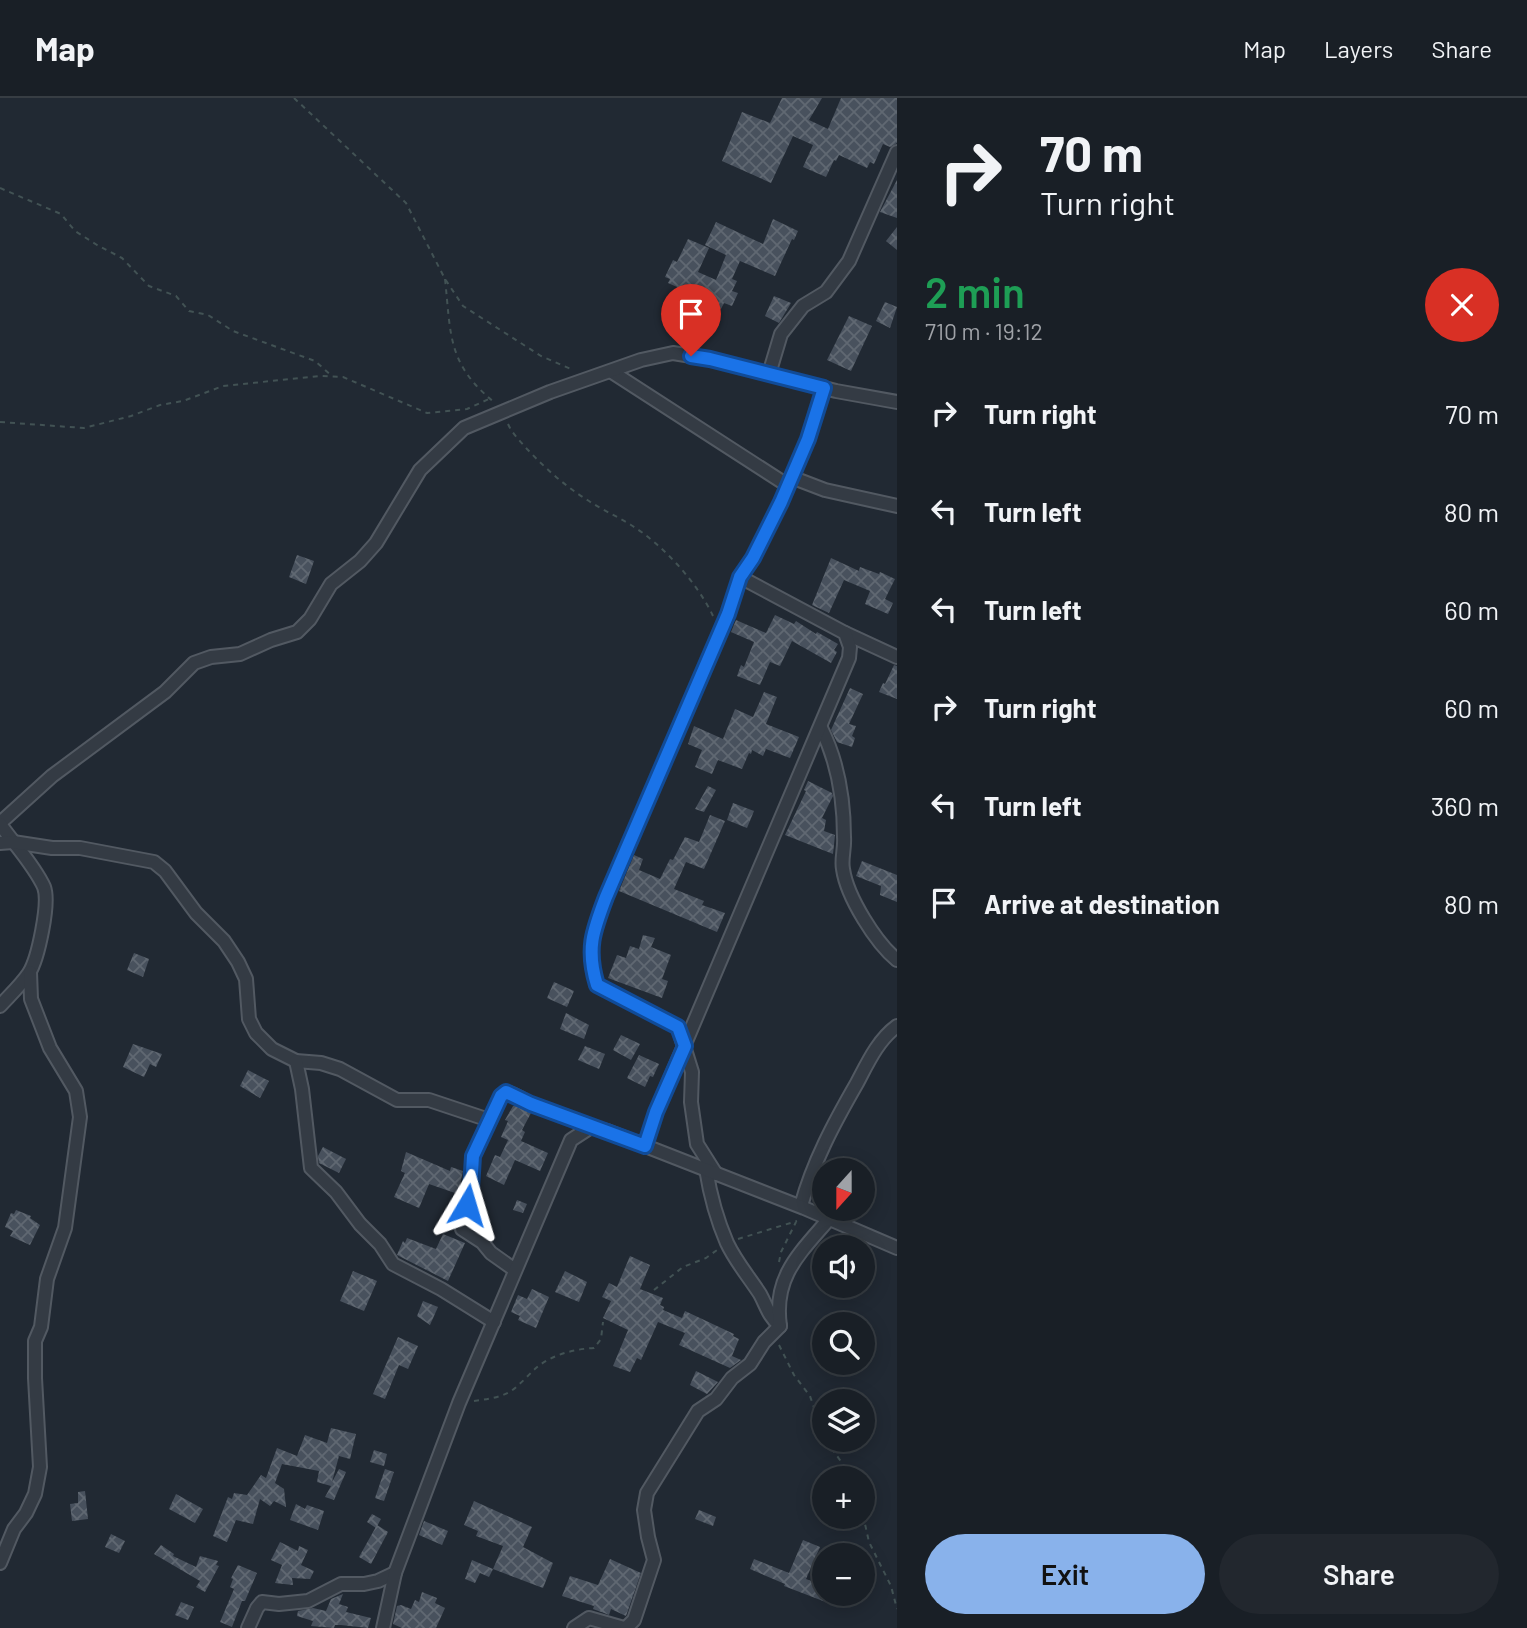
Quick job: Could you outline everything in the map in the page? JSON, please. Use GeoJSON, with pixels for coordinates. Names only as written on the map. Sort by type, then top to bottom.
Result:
{"type":"FeatureCollection","features":[{"type":"Feature","properties":{"kind":"street"},"geometry":{"type":"LineString","coordinates":[[768,374],[781,334],[803,306],[826,292],[849,261],[897,152]]}},
{"type":"Feature","properties":{"kind":"street"},"geometry":{"type":"LineString","coordinates":[[0,1563],[13,1529],[26,1513],[35,1494],[40,1467],[35,1342],[41,1327],[47,1279],[64,1234],[80,1116],[76,1091],[50,1048],[31,999],[30,972],[45,912],[45,890],[6,842],[0,823],[52,776],[165,692],[194,663],[211,657],[240,654],[297,632],[310,619],[331,584],[376,544],[420,470],[464,428],[503,410],[641,360],[673,353],[897,402]]}},
{"type":"Feature","properties":{"kind":"street"},"geometry":{"type":"LineString","coordinates":[[612,372],[789,481],[897,506]]}},
{"type":"Feature","properties":{"kind":"street"},"geometry":{"type":"LineString","coordinates":[[780,1326],[769,1316],[760,1295],[749,1282],[727,1243],[711,1199],[711,1171],[697,1144],[691,1102],[692,1072],[678,1027],[597,985],[590,964],[590,943],[606,897],[720,632],[740,577],[759,547],[808,439],[824,388]]}},
{"type":"Feature","properties":{"kind":"street"},"geometry":{"type":"LineString","coordinates":[[740,577],[845,633],[897,657]]}},
{"type":"Feature","properties":{"kind":"street"},"geometry":{"type":"LineString","coordinates":[[645,1146],[656,1112],[849,659],[850,647],[845,633]]}},
{"type":"Feature","properties":{"kind":"street"},"geometry":{"type":"LineString","coordinates":[[821,729],[831,749],[842,794],[842,868],[851,898],[887,951],[897,960]]}},
{"type":"Feature","properties":{"kind":"street"},"geometry":{"type":"LineString","coordinates":[[6,842],[52,848],[80,848],[154,862],[173,881],[196,914],[224,941],[239,962],[246,979],[249,1019],[256,1033],[272,1049],[296,1061],[321,1063],[340,1069],[397,1100],[429,1100],[489,1121]]}},
{"type":"Feature","properties":{"kind":"street"},"geometry":{"type":"LineString","coordinates":[[0,1006],[30,972]]}},
{"type":"Feature","properties":{"kind":"street"},"geometry":{"type":"LineString","coordinates":[[803,1207],[808,1179],[831,1128],[879,1044],[888,1031],[897,1026]]}},
{"type":"Feature","properties":{"kind":"street"},"geometry":{"type":"LineString","coordinates":[[296,1061],[311,1168],[336,1192],[360,1224],[380,1244],[393,1264],[450,1294],[494,1322]]}},
{"type":"Feature","properties":{"kind":"street"},"geometry":{"type":"LineString","coordinates":[[515,1270],[462,1229],[471,1189],[473,1156],[501,1096],[506,1092],[531,1104],[574,1118],[591,1127],[812,1211]]}},
{"type":"Feature","properties":{"kind":"street"},"geometry":{"type":"LineString","coordinates":[[383,1628],[395,1573],[459,1403],[571,1140],[591,1127]]}},
{"type":"Feature","properties":{"kind":"street"},"geometry":{"type":"LineString","coordinates":[[780,1326],[778,1313],[782,1281],[827,1222]]}},
{"type":"Feature","properties":{"kind":"street"},"geometry":{"type":"LineString","coordinates":[[836,1222],[897,1248]]}},
{"type":"Feature","properties":{"kind":"street"},"geometry":{"type":"LineString","coordinates":[[574,1628],[589,1618],[625,1628],[631,1624],[639,1608],[654,1560],[645,1510],[648,1493],[698,1411],[716,1399],[732,1378],[750,1364],[764,1342],[780,1326]]}},
{"type":"Feature","properties":{"kind":"street"},"geometry":{"type":"LineString","coordinates":[[248,1628],[262,1602],[279,1604],[308,1601],[341,1584],[364,1584],[395,1573]]}},
{"type":"Feature","properties":{"kind":"path"},"geometry":{"type":"LineString","coordinates":[[294,98],[405,203],[445,279],[463,306],[541,356],[594,377]]}},
{"type":"Feature","properties":{"kind":"path"},"geometry":{"type":"LineString","coordinates":[[0,188],[61,214],[75,231],[122,258],[149,286],[176,296],[189,311],[208,315],[233,331],[314,361],[332,377]]}},
{"type":"Feature","properties":{"kind":"path"},"geometry":{"type":"LineString","coordinates":[[445,279],[453,347],[466,375],[503,410],[510,429],[545,468],[589,502],[633,526],[678,565],[709,607],[720,632]]}},
{"type":"Feature","properties":{"kind":"path"},"geometry":{"type":"LineString","coordinates":[[0,422],[84,428],[131,416],[160,405],[183,401],[223,386],[332,377],[343,377],[427,413],[467,409],[489,399]]}},
{"type":"Feature","properties":{"kind":"path"},"geometry":{"type":"LineString","coordinates":[[779,1262],[781,1252],[803,1207]]}},
{"type":"Feature","properties":{"kind":"path"},"geometry":{"type":"LineString","coordinates":[[459,1403],[494,1399],[511,1391],[539,1365],[580,1348],[594,1348],[601,1339],[603,1322]]}},
{"type":"Feature","properties":{"kind":"path"},"geometry":{"type":"LineString","coordinates":[[780,1326],[778,1342],[794,1375],[812,1402]]}},
{"type":"Feature","properties":{"kind":"path"},"geometry":{"type":"LineString","coordinates":[[866,1529],[881,1570],[891,1586],[897,1609]]}},
{"type":"Feature","properties":{"kind":"building"},"geometry":{"type":"Polygon","coordinates":[[[782,98],[822,98],[809,120],[828,129],[841,98],[897,98],[897,143],[890,147],[883,144],[874,164],[870,162],[867,168],[839,155],[826,177],[803,167],[813,145],[793,136],[771,183],[722,161],[742,112],[770,123],[782,98]]]}},
{"type":"Feature","properties":{"kind":"building"},"geometry":{"type":"Polygon","coordinates":[[[897,180],[897,218],[880,212],[897,180]]]}},
{"type":"Feature","properties":{"kind":"building"},"geometry":{"type":"Polygon","coordinates":[[[773,219],[798,231],[794,240],[792,239],[775,276],[740,261],[732,279],[737,281],[732,291],[738,293],[732,306],[724,303],[721,309],[685,296],[675,291],[677,287],[668,283],[670,279],[665,277],[673,260],[677,262],[688,239],[709,248],[698,272],[716,280],[726,255],[705,245],[716,222],[763,244],[773,219]]]}},
{"type":"Feature","properties":{"kind":"building"},"geometry":{"type":"Polygon","coordinates":[[[897,227],[897,250],[886,241],[897,227]]]}},
{"type":"Feature","properties":{"kind":"building"},"geometry":{"type":"Polygon","coordinates":[[[774,296],[791,303],[779,323],[765,316],[774,296]]]}},
{"type":"Feature","properties":{"kind":"building"},"geometry":{"type":"Polygon","coordinates":[[[885,302],[897,307],[890,328],[876,321],[885,302]]]}},
{"type":"Feature","properties":{"kind":"building"},"geometry":{"type":"Polygon","coordinates":[[[849,316],[872,326],[851,371],[827,360],[849,316]]]}},
{"type":"Feature","properties":{"kind":"building"},"geometry":{"type":"Polygon","coordinates":[[[297,555],[314,561],[306,584],[289,577],[297,555]]]}},
{"type":"Feature","properties":{"kind":"building"},"geometry":{"type":"Polygon","coordinates":[[[831,558],[859,571],[860,567],[895,579],[885,599],[893,603],[888,614],[865,604],[870,591],[844,580],[829,613],[812,605],[831,558]]]}},
{"type":"Feature","properties":{"kind":"building"},"geometry":{"type":"Polygon","coordinates":[[[775,615],[794,624],[796,621],[838,644],[831,663],[792,641],[780,666],[770,662],[760,685],[737,676],[741,665],[744,667],[754,642],[731,632],[736,620],[766,633],[775,615]]]}},
{"type":"Feature","properties":{"kind":"building"},"geometry":{"type":"Polygon","coordinates":[[[894,665],[897,666],[897,699],[879,692],[894,665]]]}},
{"type":"Feature","properties":{"kind":"building"},"geometry":{"type":"Polygon","coordinates":[[[850,688],[863,694],[849,724],[856,726],[852,747],[837,742],[831,730],[850,688]]]}},
{"type":"Feature","properties":{"kind":"building"},"geometry":{"type":"Polygon","coordinates":[[[764,692],[777,697],[766,724],[799,737],[790,758],[766,749],[763,756],[752,750],[742,769],[718,760],[712,774],[695,767],[702,750],[688,744],[694,726],[723,739],[735,709],[753,717],[764,692]]]}},
{"type":"Feature","properties":{"kind":"building"},"geometry":{"type":"Polygon","coordinates":[[[808,781],[832,793],[822,818],[826,820],[824,831],[835,835],[833,854],[785,835],[808,781]]]}},
{"type":"Feature","properties":{"kind":"building"},"geometry":{"type":"Polygon","coordinates":[[[708,786],[716,790],[704,812],[695,809],[708,786]]]}},
{"type":"Feature","properties":{"kind":"building"},"geometry":{"type":"Polygon","coordinates":[[[733,803],[754,811],[747,828],[727,820],[733,803]]]}},
{"type":"Feature","properties":{"kind":"building"},"geometry":{"type":"Polygon","coordinates":[[[710,815],[725,821],[704,869],[686,862],[674,889],[704,901],[702,905],[725,913],[717,932],[619,891],[634,855],[643,859],[639,870],[660,879],[685,837],[699,842],[710,815]]]}},
{"type":"Feature","properties":{"kind":"building"},"geometry":{"type":"Polygon","coordinates":[[[862,861],[897,875],[897,902],[880,895],[881,886],[856,876],[862,861]]]}},
{"type":"Feature","properties":{"kind":"building"},"geometry":{"type":"Polygon","coordinates":[[[643,935],[655,938],[651,947],[671,955],[662,979],[668,981],[662,998],[608,978],[617,955],[626,958],[630,946],[639,949],[643,935]]]}},
{"type":"Feature","properties":{"kind":"building"},"geometry":{"type":"Polygon","coordinates":[[[134,953],[149,959],[143,977],[127,970],[134,953]]]}},
{"type":"Feature","properties":{"kind":"building"},"geometry":{"type":"Polygon","coordinates":[[[554,982],[574,991],[567,1007],[547,998],[554,982]]]}},
{"type":"Feature","properties":{"kind":"building"},"geometry":{"type":"Polygon","coordinates":[[[566,1013],[589,1025],[584,1039],[560,1029],[566,1013]]]}},
{"type":"Feature","properties":{"kind":"building"},"geometry":{"type":"Polygon","coordinates":[[[621,1035],[640,1044],[631,1060],[613,1050],[621,1035]]]}},
{"type":"Feature","properties":{"kind":"building"},"geometry":{"type":"Polygon","coordinates":[[[133,1044],[162,1054],[156,1067],[150,1064],[144,1077],[123,1067],[133,1044]]]}},
{"type":"Feature","properties":{"kind":"building"},"geometry":{"type":"Polygon","coordinates":[[[585,1046],[605,1054],[599,1069],[578,1060],[585,1046]]]}},
{"type":"Feature","properties":{"kind":"building"},"geometry":{"type":"Polygon","coordinates":[[[639,1055],[659,1064],[645,1087],[627,1078],[639,1055]]]}},
{"type":"Feature","properties":{"kind":"building"},"geometry":{"type":"Polygon","coordinates":[[[248,1070],[269,1081],[260,1098],[240,1086],[248,1070]]]}},
{"type":"Feature","properties":{"kind":"building"},"geometry":{"type":"Polygon","coordinates":[[[513,1106],[531,1113],[522,1130],[525,1132],[521,1141],[548,1153],[540,1171],[515,1160],[504,1185],[486,1176],[495,1155],[500,1157],[508,1140],[501,1137],[508,1121],[505,1120],[513,1106]]]}},
{"type":"Feature","properties":{"kind":"building"},"geometry":{"type":"Polygon","coordinates":[[[323,1147],[346,1159],[339,1173],[319,1163],[318,1156],[323,1147]]]}},
{"type":"Feature","properties":{"kind":"building"},"geometry":{"type":"Polygon","coordinates":[[[406,1152],[450,1171],[451,1167],[463,1171],[458,1194],[429,1184],[419,1208],[394,1197],[405,1173],[401,1171],[406,1152]]]}},
{"type":"Feature","properties":{"kind":"building"},"geometry":{"type":"Polygon","coordinates":[[[517,1200],[527,1204],[523,1213],[513,1210],[517,1200]]]}},
{"type":"Feature","properties":{"kind":"building"},"geometry":{"type":"Polygon","coordinates":[[[16,1210],[31,1216],[30,1218],[40,1225],[30,1245],[10,1236],[13,1231],[5,1227],[11,1213],[14,1214],[16,1210]]]}},
{"type":"Feature","properties":{"kind":"building"},"geometry":{"type":"Polygon","coordinates":[[[474,1210],[486,1215],[479,1230],[471,1224],[474,1210]]]}},
{"type":"Feature","properties":{"kind":"building"},"geometry":{"type":"Polygon","coordinates":[[[443,1234],[465,1243],[448,1281],[397,1255],[407,1238],[436,1249],[443,1234]]]}},
{"type":"Feature","properties":{"kind":"building"},"geometry":{"type":"Polygon","coordinates":[[[630,1256],[650,1265],[640,1289],[663,1298],[660,1305],[664,1307],[663,1310],[682,1318],[685,1311],[734,1334],[733,1336],[739,1339],[732,1356],[741,1360],[730,1368],[679,1345],[685,1333],[658,1322],[641,1360],[637,1358],[630,1372],[613,1366],[628,1330],[603,1318],[611,1301],[602,1297],[609,1283],[617,1287],[630,1256]]]}},
{"type":"Feature","properties":{"kind":"building"},"geometry":{"type":"Polygon","coordinates":[[[353,1271],[377,1281],[364,1311],[340,1301],[353,1271]]]}},
{"type":"Feature","properties":{"kind":"building"},"geometry":{"type":"Polygon","coordinates":[[[565,1271],[587,1282],[579,1302],[555,1292],[565,1271]]]}},
{"type":"Feature","properties":{"kind":"building"},"geometry":{"type":"Polygon","coordinates":[[[532,1289],[549,1297],[536,1328],[518,1320],[520,1316],[511,1312],[518,1295],[527,1299],[532,1289]]]}},
{"type":"Feature","properties":{"kind":"building"},"geometry":{"type":"Polygon","coordinates":[[[423,1301],[438,1307],[430,1325],[417,1316],[423,1301]]]}},
{"type":"Feature","properties":{"kind":"building"},"geometry":{"type":"Polygon","coordinates":[[[398,1337],[418,1346],[408,1369],[399,1365],[385,1399],[373,1394],[398,1337]]]}},
{"type":"Feature","properties":{"kind":"building"},"geometry":{"type":"Polygon","coordinates":[[[696,1371],[718,1382],[707,1394],[690,1385],[696,1371]]]}},
{"type":"Feature","properties":{"kind":"building"},"geometry":{"type":"Polygon","coordinates":[[[331,1428],[356,1434],[350,1459],[339,1456],[332,1482],[339,1469],[346,1472],[334,1500],[325,1497],[331,1486],[317,1482],[319,1471],[282,1464],[275,1483],[284,1489],[286,1507],[274,1501],[270,1506],[260,1499],[253,1524],[236,1520],[227,1542],[213,1536],[228,1497],[232,1499],[234,1493],[247,1495],[261,1475],[266,1478],[277,1448],[297,1456],[305,1435],[327,1443],[331,1428]]]}},
{"type":"Feature","properties":{"kind":"building"},"geometry":{"type":"Polygon","coordinates":[[[374,1450],[387,1454],[384,1466],[370,1462],[374,1450]]]}},
{"type":"Feature","properties":{"kind":"building"},"geometry":{"type":"Polygon","coordinates":[[[385,1469],[394,1472],[384,1501],[375,1498],[385,1469]]]}},
{"type":"Feature","properties":{"kind":"building"},"geometry":{"type":"Polygon","coordinates":[[[85,1491],[88,1519],[72,1521],[70,1504],[78,1503],[78,1492],[85,1491]]]}},
{"type":"Feature","properties":{"kind":"building"},"geometry":{"type":"Polygon","coordinates":[[[176,1494],[203,1509],[195,1523],[169,1509],[176,1494]]]}},
{"type":"Feature","properties":{"kind":"building"},"geometry":{"type":"Polygon","coordinates":[[[474,1501],[532,1527],[523,1547],[553,1563],[543,1588],[493,1569],[503,1546],[476,1536],[478,1531],[464,1525],[474,1501]]]}},
{"type":"Feature","properties":{"kind":"building"},"geometry":{"type":"Polygon","coordinates":[[[296,1504],[305,1509],[307,1505],[324,1511],[318,1530],[290,1520],[296,1504]]]}},
{"type":"Feature","properties":{"kind":"building"},"geometry":{"type":"Polygon","coordinates":[[[699,1510],[716,1517],[713,1526],[695,1519],[699,1510]]]}},
{"type":"Feature","properties":{"kind":"building"},"geometry":{"type":"Polygon","coordinates":[[[372,1514],[381,1519],[376,1528],[367,1522],[372,1514]]]}},
{"type":"Feature","properties":{"kind":"building"},"geometry":{"type":"Polygon","coordinates":[[[424,1521],[448,1531],[442,1545],[419,1535],[424,1521]]]}},
{"type":"Feature","properties":{"kind":"building"},"geometry":{"type":"Polygon","coordinates":[[[377,1525],[388,1532],[371,1564],[359,1557],[377,1525]]]}},
{"type":"Feature","properties":{"kind":"building"},"geometry":{"type":"Polygon","coordinates":[[[111,1534],[125,1541],[119,1553],[105,1547],[111,1534]]]}},
{"type":"Feature","properties":{"kind":"building"},"geometry":{"type":"Polygon","coordinates":[[[803,1540],[812,1544],[812,1565],[806,1579],[812,1581],[812,1597],[750,1569],[754,1559],[789,1573],[803,1540]]]}},
{"type":"Feature","properties":{"kind":"building"},"geometry":{"type":"Polygon","coordinates":[[[280,1542],[298,1551],[299,1546],[308,1550],[301,1565],[314,1571],[310,1579],[292,1578],[293,1585],[275,1583],[282,1565],[271,1560],[280,1542]]]}},
{"type":"Feature","properties":{"kind":"building"},"geometry":{"type":"Polygon","coordinates":[[[161,1545],[174,1554],[173,1556],[196,1567],[200,1556],[218,1561],[216,1565],[219,1566],[205,1592],[196,1587],[200,1581],[154,1554],[161,1545]]]}},
{"type":"Feature","properties":{"kind":"building"},"geometry":{"type":"Polygon","coordinates":[[[610,1559],[641,1573],[626,1616],[611,1609],[609,1615],[593,1609],[594,1606],[562,1596],[570,1576],[598,1585],[610,1559]]]}},
{"type":"Feature","properties":{"kind":"building"},"geometry":{"type":"Polygon","coordinates":[[[472,1560],[493,1569],[489,1577],[480,1573],[475,1583],[465,1579],[472,1560]]]}},
{"type":"Feature","properties":{"kind":"building"},"geometry":{"type":"Polygon","coordinates":[[[238,1565],[257,1573],[232,1627],[220,1622],[234,1589],[230,1587],[231,1578],[238,1565]]]}},
{"type":"Feature","properties":{"kind":"building"},"geometry":{"type":"Polygon","coordinates":[[[422,1592],[437,1598],[435,1603],[445,1608],[436,1628],[402,1628],[393,1624],[397,1606],[411,1609],[415,1600],[419,1602],[422,1592]]]}},
{"type":"Feature","properties":{"kind":"building"},"geometry":{"type":"Polygon","coordinates":[[[343,1594],[339,1604],[348,1607],[346,1612],[371,1618],[368,1628],[311,1626],[313,1621],[297,1616],[298,1611],[313,1608],[326,1611],[331,1599],[343,1594]]]}},
{"type":"Feature","properties":{"kind":"building"},"geometry":{"type":"Polygon","coordinates":[[[181,1602],[194,1607],[188,1620],[175,1615],[181,1602]]]}},
{"type":"Feature","properties":{"kind":"route"},"geometry":{"type":"LineString","coordinates":[[467,1205],[473,1156],[501,1096],[506,1092],[531,1104],[645,1146],[656,1112],[685,1046],[678,1027],[597,985],[590,964],[590,943],[606,897],[728,614],[740,577],[753,558],[781,502],[808,439],[824,388],[691,356]]}}]}
